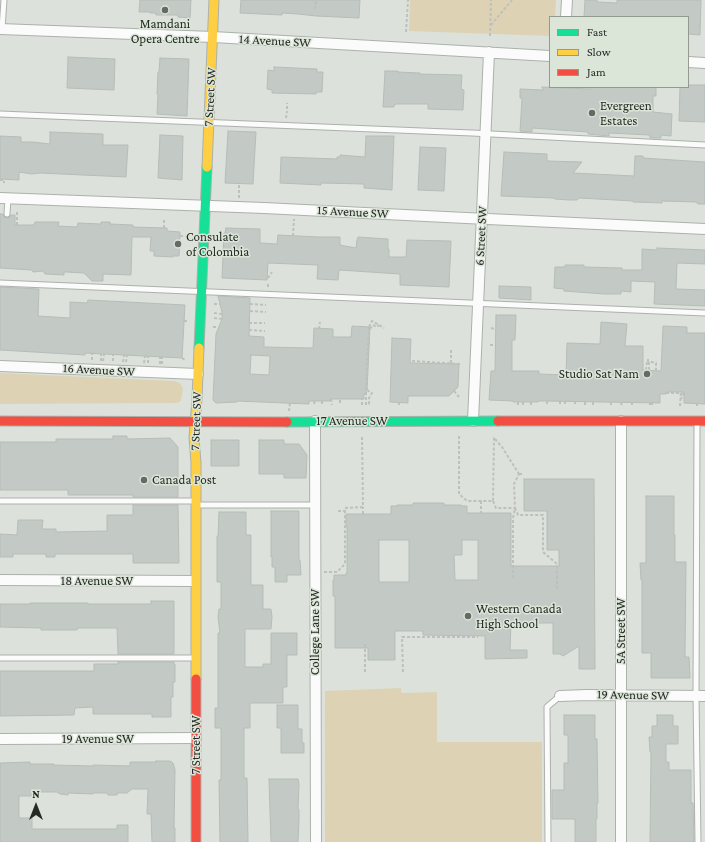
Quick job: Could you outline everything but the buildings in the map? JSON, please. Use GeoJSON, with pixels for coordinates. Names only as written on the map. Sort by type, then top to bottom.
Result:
{"type":"FeatureCollection","features":[{"type":"Feature","properties":{"kind":"street","name":"7 Street SW"},"geometry":{"type":"LineString","coordinates":[[196,842],[196,463],[194,437],[202,292],[214,0]]}},
{"type":"Feature","properties":{"kind":"street"},"geometry":{"type":"LineString","coordinates":[[566,16],[567,0]]}},
{"type":"Feature","properties":{"kind":"street","name":"14 Avenue SW"},"geometry":{"type":"LineString","coordinates":[[1,29],[213,37],[549,56]]}},
{"type":"Feature","properties":{"kind":"street","name":"6 Street SW"},"geometry":{"type":"LineString","coordinates":[[473,421],[489,52]]}},
{"type":"Feature","properties":{"kind":"street"},"geometry":{"type":"LineString","coordinates":[[689,62],[705,63]]}},
{"type":"Feature","properties":{"kind":"street","name":"15 Avenue SW"},"geometry":{"type":"LineString","coordinates":[[4,198],[205,205],[705,229]]}},
{"type":"Feature","properties":{"kind":"street","name":"16 Avenue SW"},"geometry":{"type":"LineString","coordinates":[[0,366],[198,374]]}},
{"type":"Feature","properties":{"kind":"street","name":"17 Avenue SW"},"geometry":{"type":"LineString","coordinates":[[0,421],[701,421]]}},
{"type":"Feature","properties":{"kind":"street","name":"College Lane SW"},"geometry":{"type":"LineString","coordinates":[[315,421],[316,842]]}},
{"type":"Feature","properties":{"kind":"street","name":"5A Street SW"},"geometry":{"type":"LineString","coordinates":[[621,421],[621,842]]}},
{"type":"Feature","properties":{"kind":"street","name":"18 Avenue SW"},"geometry":{"type":"LineString","coordinates":[[0,580],[195,581]]}},
{"type":"Feature","properties":{"kind":"street","name":"19 Avenue SW"},"geometry":{"type":"LineString","coordinates":[[560,696],[701,696]]}},
{"type":"Feature","properties":{"kind":"street","name":"19 Avenue SW"},"geometry":{"type":"LineString","coordinates":[[0,739],[196,738]]}},
{"type":"Feature","properties":{"kind":"lane"},"geometry":{"type":"LineString","coordinates":[[1,29],[4,0]]}},
{"type":"Feature","properties":{"kind":"lane"},"geometry":{"type":"LineString","coordinates":[[0,114],[485,134],[705,145]]}},
{"type":"Feature","properties":{"kind":"lane"},"geometry":{"type":"LineString","coordinates":[[4,198],[7,214]]}},
{"type":"Feature","properties":{"kind":"lane"},"geometry":{"type":"LineString","coordinates":[[0,283],[705,313]]}},
{"type":"Feature","properties":{"kind":"lane"},"geometry":{"type":"LineString","coordinates":[[698,842],[701,696],[697,532],[701,421]]}},
{"type":"Feature","properties":{"kind":"lane"},"geometry":{"type":"LineString","coordinates":[[0,501],[315,505]]}},
{"type":"Feature","properties":{"kind":"lane"},"geometry":{"type":"LineString","coordinates":[[697,532],[704,532]]}},
{"type":"Feature","properties":{"kind":"lane"},"geometry":{"type":"LineString","coordinates":[[0,658],[195,658]]}},
{"type":"Feature","properties":{"kind":"lane"},"geometry":{"type":"LineString","coordinates":[[548,842],[548,707],[560,696]]}},
{"type":"Feature","properties":{"kind":"path"},"geometry":{"type":"LineString","coordinates":[[406,32],[408,0]]}},
{"type":"Feature","properties":{"kind":"path"},"geometry":{"type":"LineString","coordinates":[[490,36],[491,0]]}},
{"type":"Feature","properties":{"kind":"path"},"geometry":{"type":"LineString","coordinates":[[490,26],[512,0]]}},
{"type":"Feature","properties":{"kind":"path"},"geometry":{"type":"LineString","coordinates":[[314,1],[316,6],[314,9]]}},
{"type":"Feature","properties":{"kind":"path"},"geometry":{"type":"LineString","coordinates":[[286,118],[287,103]]}},
{"type":"Feature","properties":{"kind":"path"},"geometry":{"type":"LineString","coordinates":[[0,180],[4,180],[4,183]]}},
{"type":"Feature","properties":{"kind":"path"},"geometry":{"type":"LineString","coordinates":[[239,183],[239,199]]}},
{"type":"Feature","properties":{"kind":"path"},"geometry":{"type":"LineString","coordinates":[[17,212],[17,225]]}},
{"type":"Feature","properties":{"kind":"path"},"geometry":{"type":"LineString","coordinates":[[164,219],[164,228]]}},
{"type":"Feature","properties":{"kind":"path"},"geometry":{"type":"LineString","coordinates":[[293,236],[294,219]]}},
{"type":"Feature","properties":{"kind":"path"},"geometry":{"type":"LineString","coordinates":[[180,236],[190,236]]}},
{"type":"Feature","properties":{"kind":"path"},"geometry":{"type":"LineString","coordinates":[[268,278],[272,272]]}},
{"type":"Feature","properties":{"kind":"path"},"geometry":{"type":"LineString","coordinates":[[268,282],[268,287]]}},
{"type":"Feature","properties":{"kind":"path"},"geometry":{"type":"LineString","coordinates":[[214,304],[220,304]]}},
{"type":"Feature","properties":{"kind":"path"},"geometry":{"type":"LineString","coordinates":[[250,304],[266,305]]}},
{"type":"Feature","properties":{"kind":"path"},"geometry":{"type":"LineString","coordinates":[[250,311],[266,312]]}},
{"type":"Feature","properties":{"kind":"path"},"geometry":{"type":"LineString","coordinates":[[214,313],[222,314]]}},
{"type":"Feature","properties":{"kind":"path"},"geometry":{"type":"LineString","coordinates":[[214,318],[222,319]]}},
{"type":"Feature","properties":{"kind":"path"},"geometry":{"type":"LineString","coordinates":[[362,400],[364,405],[367,390],[367,344],[372,321],[384,328]]}},
{"type":"Feature","properties":{"kind":"path"},"geometry":{"type":"LineString","coordinates":[[319,329],[320,322]]}},
{"type":"Feature","properties":{"kind":"path"},"geometry":{"type":"LineString","coordinates":[[249,323],[265,324]]}},
{"type":"Feature","properties":{"kind":"path"},"geometry":{"type":"LineString","coordinates":[[213,327],[218,327]]}},
{"type":"Feature","properties":{"kind":"path"},"geometry":{"type":"LineString","coordinates":[[491,328],[495,329]]}},
{"type":"Feature","properties":{"kind":"path"},"geometry":{"type":"LineString","coordinates":[[249,330],[265,331]]}},
{"type":"Feature","properties":{"kind":"path"},"geometry":{"type":"LineString","coordinates":[[451,349],[451,363]]}},
{"type":"Feature","properties":{"kind":"path"},"geometry":{"type":"LineString","coordinates":[[92,354],[92,361]]}},
{"type":"Feature","properties":{"kind":"path"},"geometry":{"type":"LineString","coordinates":[[102,354],[102,361]]}},
{"type":"Feature","properties":{"kind":"path"},"geometry":{"type":"LineString","coordinates":[[113,355],[113,362]]}},
{"type":"Feature","properties":{"kind":"path"},"geometry":{"type":"LineString","coordinates":[[125,355],[125,362]]}},
{"type":"Feature","properties":{"kind":"path"},"geometry":{"type":"LineString","coordinates":[[144,363],[146,356],[148,363]]}},
{"type":"Feature","properties":{"kind":"path"},"geometry":{"type":"LineString","coordinates":[[161,357],[161,364]]}},
{"type":"Feature","properties":{"kind":"path"},"geometry":{"type":"LineString","coordinates":[[412,361],[461,364]]}},
{"type":"Feature","properties":{"kind":"path"},"geometry":{"type":"LineString","coordinates":[[648,370],[648,361],[656,363],[656,371]]}},
{"type":"Feature","properties":{"kind":"path"},"geometry":{"type":"LineString","coordinates":[[367,390],[372,393],[369,398],[369,405]]}},
{"type":"Feature","properties":{"kind":"path"},"geometry":{"type":"LineString","coordinates":[[454,391],[459,397]]}},
{"type":"Feature","properties":{"kind":"path"},"geometry":{"type":"LineString","coordinates":[[666,393],[680,392],[680,406]]}},
{"type":"Feature","properties":{"kind":"path"},"geometry":{"type":"LineString","coordinates":[[332,400],[332,405]]}},
{"type":"Feature","properties":{"kind":"path"},"geometry":{"type":"LineString","coordinates":[[340,400],[340,405]]}},
{"type":"Feature","properties":{"kind":"path"},"geometry":{"type":"LineString","coordinates":[[314,401],[315,405]]}},
{"type":"Feature","properties":{"kind":"path"},"geometry":{"type":"LineString","coordinates":[[289,412],[290,402]]}},
{"type":"Feature","properties":{"kind":"path"},"geometry":{"type":"LineString","coordinates":[[362,436],[363,514]]}},
{"type":"Feature","properties":{"kind":"path"},"geometry":{"type":"LineString","coordinates":[[459,436],[458,494],[468,501],[493,501]]}},
{"type":"Feature","properties":{"kind":"path"},"geometry":{"type":"LineString","coordinates":[[515,508],[496,508],[493,501],[494,437],[519,474]]}},
{"type":"Feature","properties":{"kind":"path"},"geometry":{"type":"LineString","coordinates":[[519,474],[524,474]]}},
{"type":"Feature","properties":{"kind":"path"},"geometry":{"type":"LineString","coordinates":[[513,578],[513,518],[515,508],[514,484],[519,474]]}},
{"type":"Feature","properties":{"kind":"path"},"geometry":{"type":"LineString","coordinates":[[481,501],[481,513]]}},
{"type":"Feature","properties":{"kind":"path"},"geometry":{"type":"LineString","coordinates":[[323,572],[337,572],[345,564],[345,508],[363,507]]}},
{"type":"Feature","properties":{"kind":"path"},"geometry":{"type":"LineString","coordinates":[[515,508],[518,515],[543,515],[543,552],[557,564],[557,590]]}},
{"type":"Feature","properties":{"kind":"path"},"geometry":{"type":"LineString","coordinates":[[338,511],[345,511]]}},
{"type":"Feature","properties":{"kind":"path"},"geometry":{"type":"LineString","coordinates":[[403,672],[402,637],[478,637]]}},
{"type":"Feature","properties":{"kind":"path"},"geometry":{"type":"LineString","coordinates":[[365,644],[365,672]]}},
{"type":"Feature","properties":{"kind":"shaded area"},"geometry":{"type":"Polygon","coordinates":[[[410,0],[556,0],[555,16],[549,16],[549,36],[409,31],[410,0]]]}},
{"type":"Feature","properties":{"kind":"shaded area"},"geometry":{"type":"Polygon","coordinates":[[[0,373],[174,381],[180,383],[183,388],[180,402],[176,403],[0,404],[0,373]]]}},
{"type":"Feature","properties":{"kind":"shaded area"},"geometry":{"type":"Polygon","coordinates":[[[401,688],[401,693],[437,692],[437,742],[542,742],[542,842],[325,842],[325,691],[401,688]]]}},
{"type":"Feature","properties":{"kind":"traffic: fast"},"geometry":{"type":"LineString","coordinates":[[199,348],[207,167]]}},
{"type":"Feature","properties":{"kind":"traffic: fast"},"geometry":{"type":"LineString","coordinates":[[287,422],[498,421]]}},
{"type":"Feature","properties":{"kind":"traffic: slow"},"geometry":{"type":"LineString","coordinates":[[207,167],[214,0]]}},
{"type":"Feature","properties":{"kind":"traffic: slow"},"geometry":{"type":"LineString","coordinates":[[196,679],[196,463],[194,437],[199,348]]}},
{"type":"Feature","properties":{"kind":"traffic: jam"},"geometry":{"type":"LineString","coordinates":[[0,421],[287,422]]}},
{"type":"Feature","properties":{"kind":"traffic: jam"},"geometry":{"type":"LineString","coordinates":[[498,421],[705,421]]}},
{"type":"Feature","properties":{"kind":"traffic: jam"},"geometry":{"type":"LineString","coordinates":[[196,679],[196,842]]}},
{"type":"Feature","properties":{"kind":"place","name":"Mamdani Opera Centre"},"geometry":{"type":"Point","coordinates":[165,10]}},
{"type":"Feature","properties":{"kind":"place","name":"Evergreen Estates"},"geometry":{"type":"Point","coordinates":[592,113]}},
{"type":"Feature","properties":{"kind":"place","name":"Consulate of Colombia"},"geometry":{"type":"Point","coordinates":[178,244]}},
{"type":"Feature","properties":{"kind":"place","name":"Studio Sat Nam"},"geometry":{"type":"Point","coordinates":[647,374]}},
{"type":"Feature","properties":{"kind":"place","name":"Canada Post"},"geometry":{"type":"Point","coordinates":[144,480]}},
{"type":"Feature","properties":{"kind":"place","name":"Western Canada High School"},"geometry":{"type":"Point","coordinates":[468,616]}}]}
